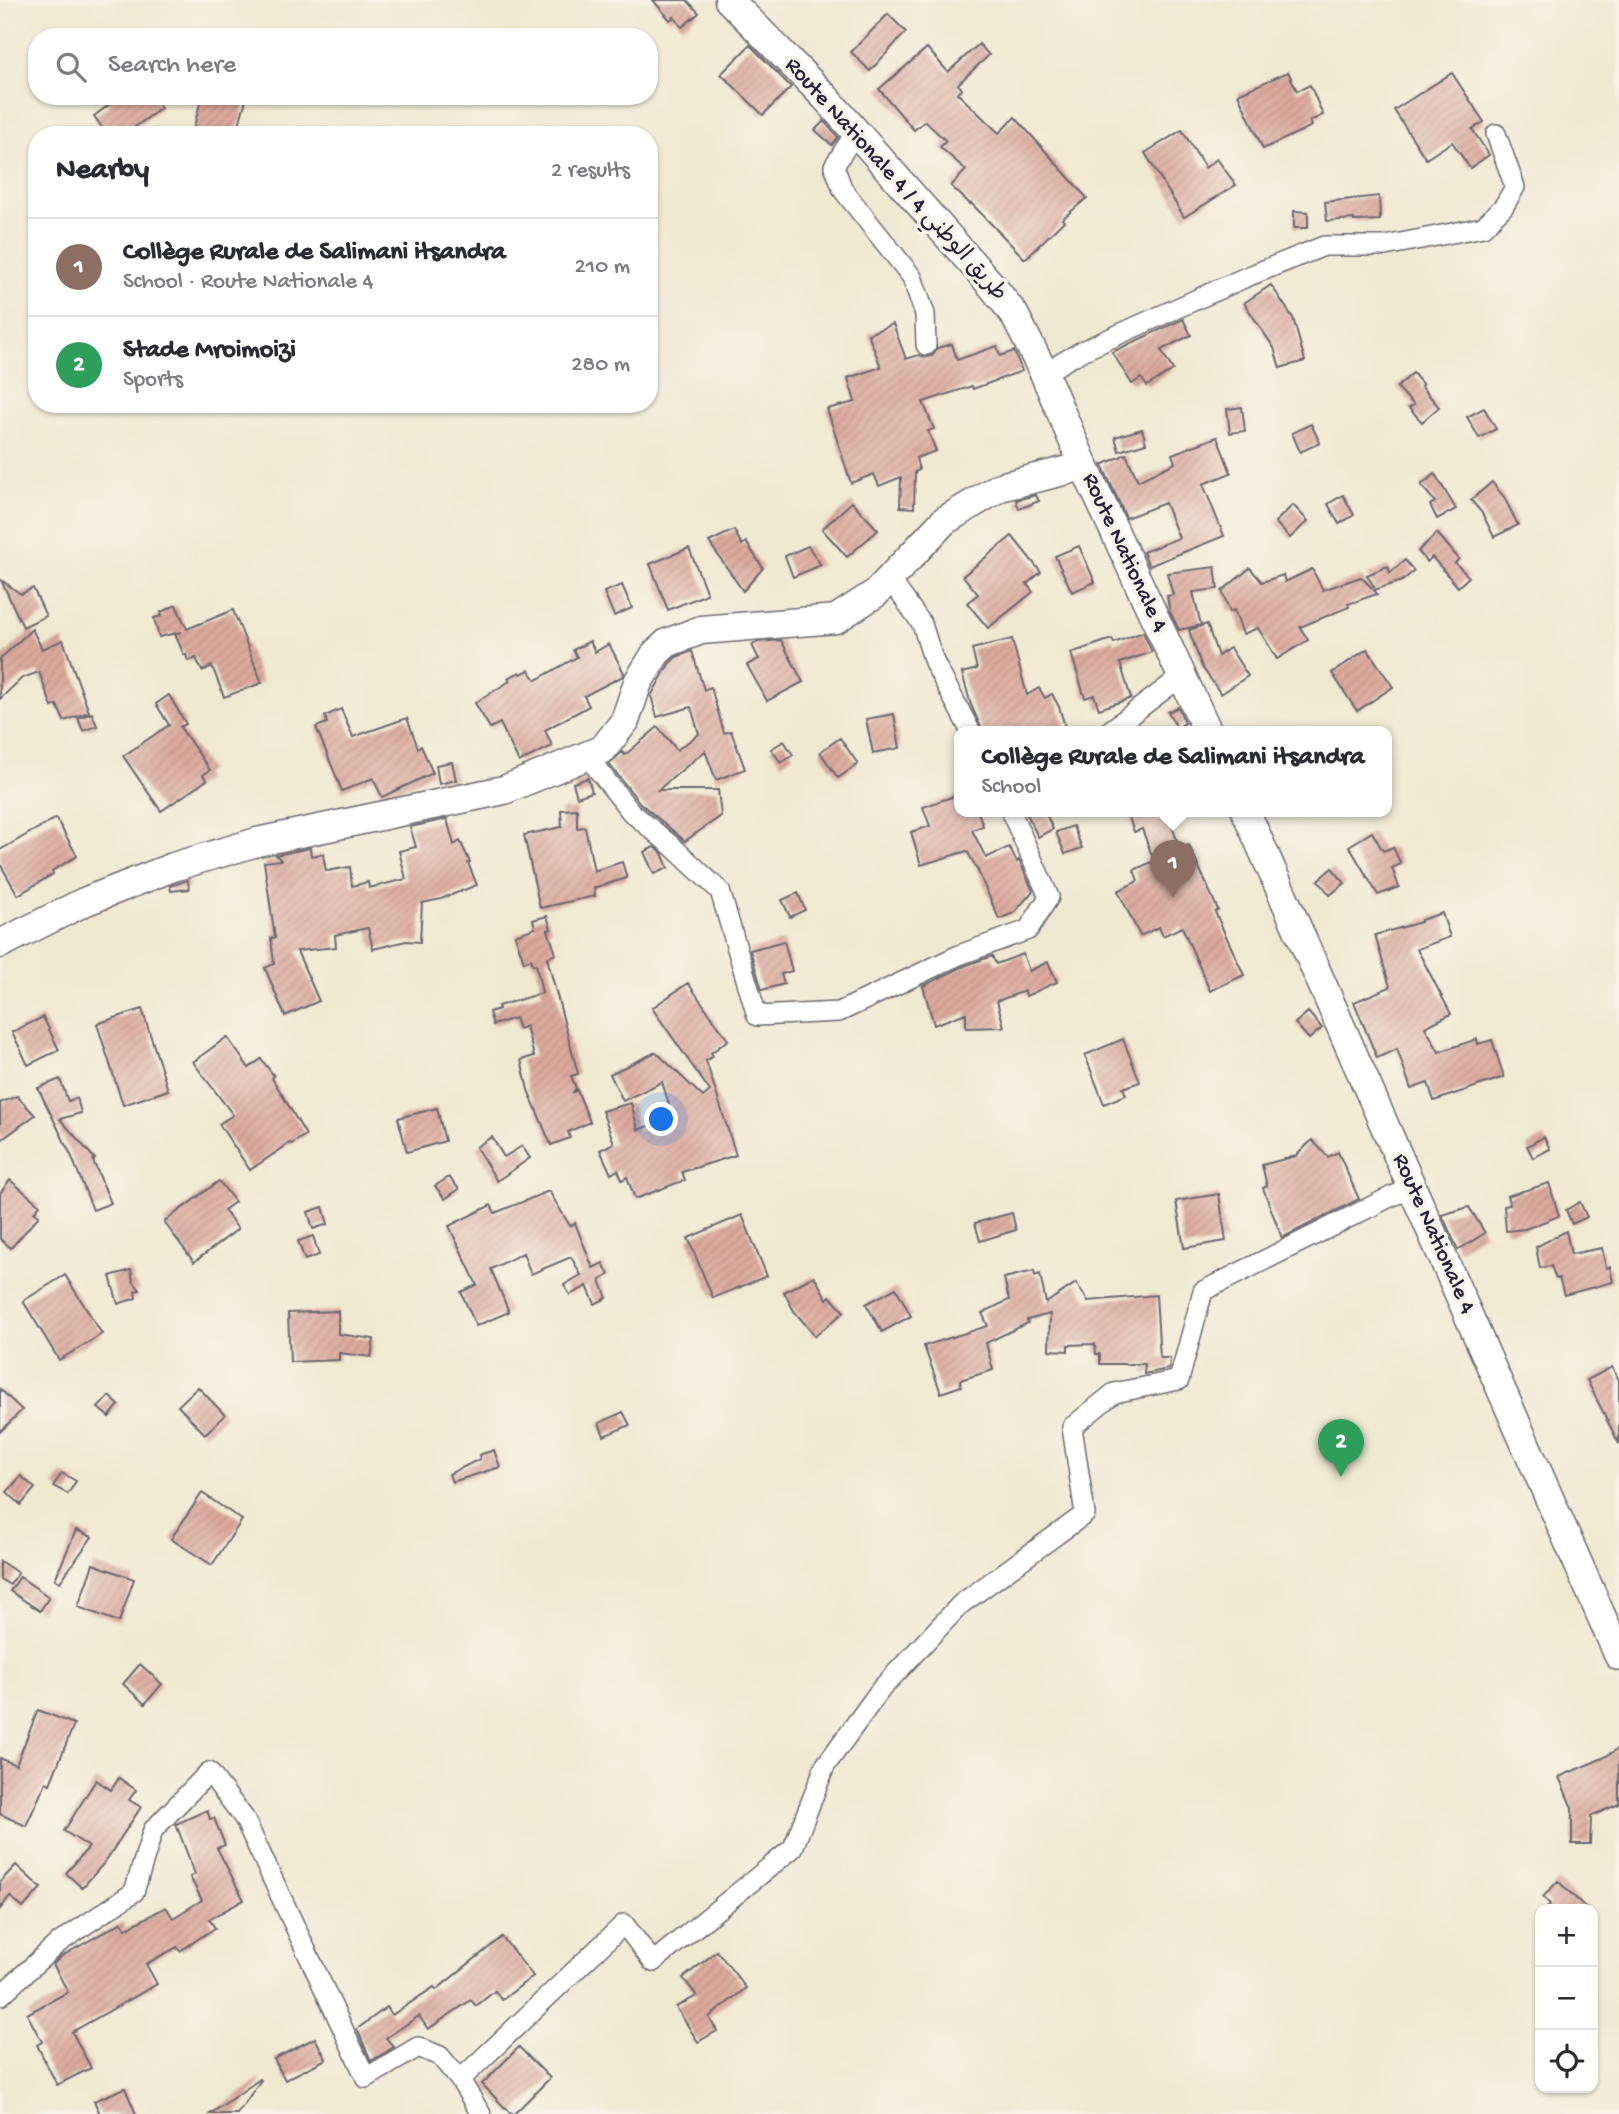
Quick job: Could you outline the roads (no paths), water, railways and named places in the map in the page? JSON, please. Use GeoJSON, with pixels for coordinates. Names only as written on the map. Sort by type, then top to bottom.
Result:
{"type":"FeatureCollection","features":[{"type":"Feature","properties":{"kind":"main road","name":"Route Nationale 4 / طريق الوطني 4"},"geometry":{"type":"LineString","coordinates":[[729,0],[825,97],[993,287],[1014,314],[1044,373]]}},
{"type":"Feature","properties":{"kind":"main road","name":"Route Nationale 4"},"geometry":{"type":"LineString","coordinates":[[1044,373],[1084,466],[1205,726]]}},
{"type":"Feature","properties":{"kind":"main road"},"geometry":{"type":"LineString","coordinates":[[0,944],[84,902],[173,867],[257,842],[504,790],[603,749],[625,721],[638,682],[656,653],[667,643],[701,630],[836,619],[876,593],[944,521],[1000,487],[1084,466]]}},
{"type":"Feature","properties":{"kind":"main road","name":"Route Nationale 4"},"geometry":{"type":"LineString","coordinates":[[1248,817],[1619,1656]]}},
{"type":"Feature","properties":{"kind":"street"},"geometry":{"type":"LineString","coordinates":[[856,132],[834,166],[843,190],[912,277],[925,314],[926,345]]}},
{"type":"Feature","properties":{"kind":"street"},"geometry":{"type":"LineString","coordinates":[[1044,373],[1082,351],[1231,283],[1324,246],[1385,246],[1483,227],[1504,206],[1515,187],[1496,134]]}},
{"type":"Feature","properties":{"kind":"street"},"geometry":{"type":"LineString","coordinates":[[890,579],[922,624],[934,662],[968,726]]}},
{"type":"Feature","properties":{"kind":"street"},"geometry":{"type":"LineString","coordinates":[[1116,726],[1182,676]]}},
{"type":"Feature","properties":{"kind":"street"},"geometry":{"type":"LineString","coordinates":[[587,755],[631,812],[720,891],[757,1016],[839,1012],[959,955],[1028,930],[1049,897],[1013,817]]}},
{"type":"Feature","properties":{"kind":"street"},"geometry":{"type":"LineString","coordinates":[[460,2080],[624,1924],[653,1962],[793,1848],[825,1766],[881,1689],[961,1604],[1085,1514],[1072,1427],[1114,1393],[1179,1381],[1203,1291],[1392,1196],[1413,1189]]}},
{"type":"Feature","properties":{"kind":"street"},"geometry":{"type":"LineString","coordinates":[[0,1996],[57,1944],[134,1892],[153,1830],[209,1772],[244,1818],[366,2078],[418,2047],[440,2056],[460,2080],[481,2114]]}},
{"type":"Feature","properties":{"kind":"place","name":"Collège Rurale de Salimani itsandra"},"geometry":{"type":"Point","coordinates":[1173,898]}},
{"type":"Feature","properties":{"kind":"place","name":"Stade Mroimoizi"},"geometry":{"type":"Point","coordinates":[1341,1477]}}]}
